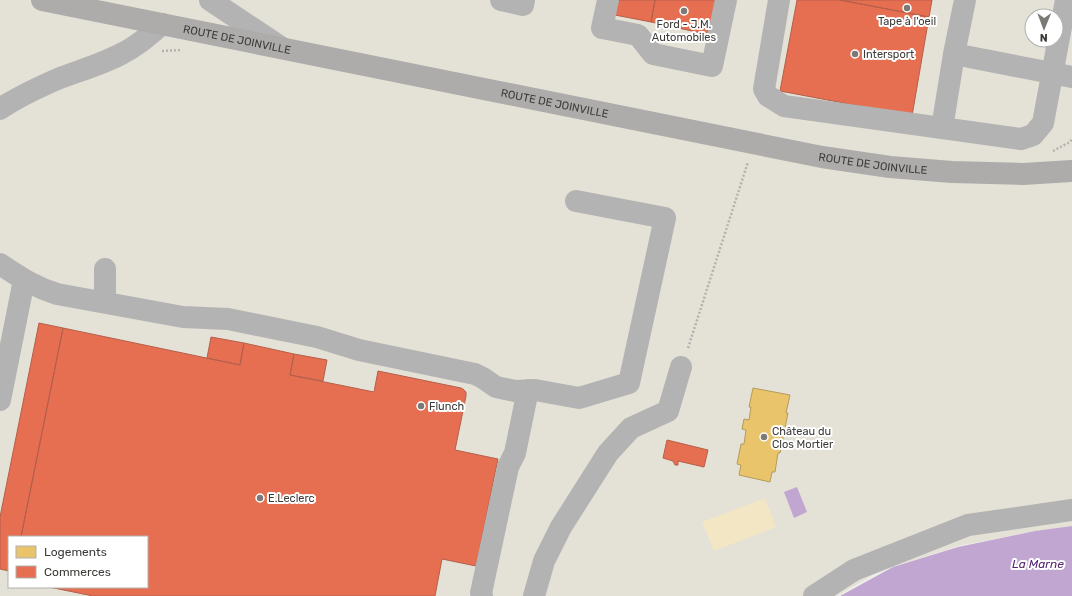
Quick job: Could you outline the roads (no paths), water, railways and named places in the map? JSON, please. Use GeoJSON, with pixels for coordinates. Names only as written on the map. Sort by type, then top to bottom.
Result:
{"type":"FeatureCollection","features":[{"type":"Feature","properties":{"kind":"main road","name":"ROUTE DE JOINVILLE"},"geometry":{"type":"LineString","coordinates":[[42,0],[822,157],[890,167],[952,172],[1023,174],[1072,171]]}},
{"type":"Feature","properties":{"kind":"street"},"geometry":{"type":"LineString","coordinates":[[210,0],[282,48]]}},
{"type":"Feature","properties":{"kind":"street"},"geometry":{"type":"LineString","coordinates":[[500,0],[523,5],[524,0]]}},
{"type":"Feature","properties":{"kind":"street"},"geometry":{"type":"LineString","coordinates":[[608,0],[602,28],[638,35],[653,54],[712,66],[726,0]]}},
{"type":"Feature","properties":{"kind":"street"},"geometry":{"type":"LineString","coordinates":[[779,0],[764,89],[768,96],[784,106],[1022,139],[1033,135],[1043,123],[1062,75],[1066,0]]}},
{"type":"Feature","properties":{"kind":"street"},"geometry":{"type":"LineString","coordinates":[[942,128],[954,54],[965,0]]}},
{"type":"Feature","properties":{"kind":"street"},"geometry":{"type":"LineString","coordinates":[[0,109],[24,95],[52,82],[123,53],[146,38],[162,24]]}},
{"type":"Feature","properties":{"kind":"street"},"geometry":{"type":"LineString","coordinates":[[954,54],[1062,75]]}},
{"type":"Feature","properties":{"kind":"street"},"geometry":{"type":"LineString","coordinates":[[0,264],[24,280],[42,289],[57,294],[183,317],[228,319],[317,337],[359,350],[475,374],[484,378],[496,387],[515,391],[535,390],[579,398],[630,383],[664,218],[576,201]]}},
{"type":"Feature","properties":{"kind":"street"},"geometry":{"type":"LineString","coordinates":[[105,270],[105,302]]}},
{"type":"Feature","properties":{"kind":"street"},"geometry":{"type":"LineString","coordinates":[[0,400],[24,280]]}},
{"type":"Feature","properties":{"kind":"street"},"geometry":{"type":"LineString","coordinates":[[534,596],[544,561],[561,527],[604,460],[631,428],[668,411],[681,367]]}},
{"type":"Feature","properties":{"kind":"street"},"geometry":{"type":"LineString","coordinates":[[482,596],[481,593],[508,467],[515,453],[528,390]]}},
{"type":"Feature","properties":{"kind":"street"},"geometry":{"type":"LineString","coordinates":[[814,596],[854,570],[968,525],[1072,510]]}},
{"type":"Feature","properties":{"kind":"water"},"geometry":{"type":"Polygon","coordinates":[[[797,487],[807,512],[794,518],[784,492],[797,487]]]}},
{"type":"Feature","properties":{"kind":"water","name":"La Marne"},"geometry":{"type":"Polygon","coordinates":[[[1072,526],[1072,596],[840,596],[893,567],[958,547],[1035,531],[1072,526]]]}},
{"type":"Feature","properties":{"kind":"place","name":"Tape à l'oeil"},"geometry":{"type":"Point","coordinates":[907,8]}},
{"type":"Feature","properties":{"kind":"place","name":"Ford - J.M. Automobiles"},"geometry":{"type":"Point","coordinates":[684,11]}},
{"type":"Feature","properties":{"kind":"place","name":"Intersport"},"geometry":{"type":"Point","coordinates":[855,54]}},
{"type":"Feature","properties":{"kind":"place","name":"Flunch"},"geometry":{"type":"Point","coordinates":[421,406]}},
{"type":"Feature","properties":{"kind":"place","name":"Château du Clos Mortier"},"geometry":{"type":"Point","coordinates":[764,437]}},
{"type":"Feature","properties":{"kind":"place","name":"E.Leclerc"},"geometry":{"type":"Point","coordinates":[260,498]}}]}
